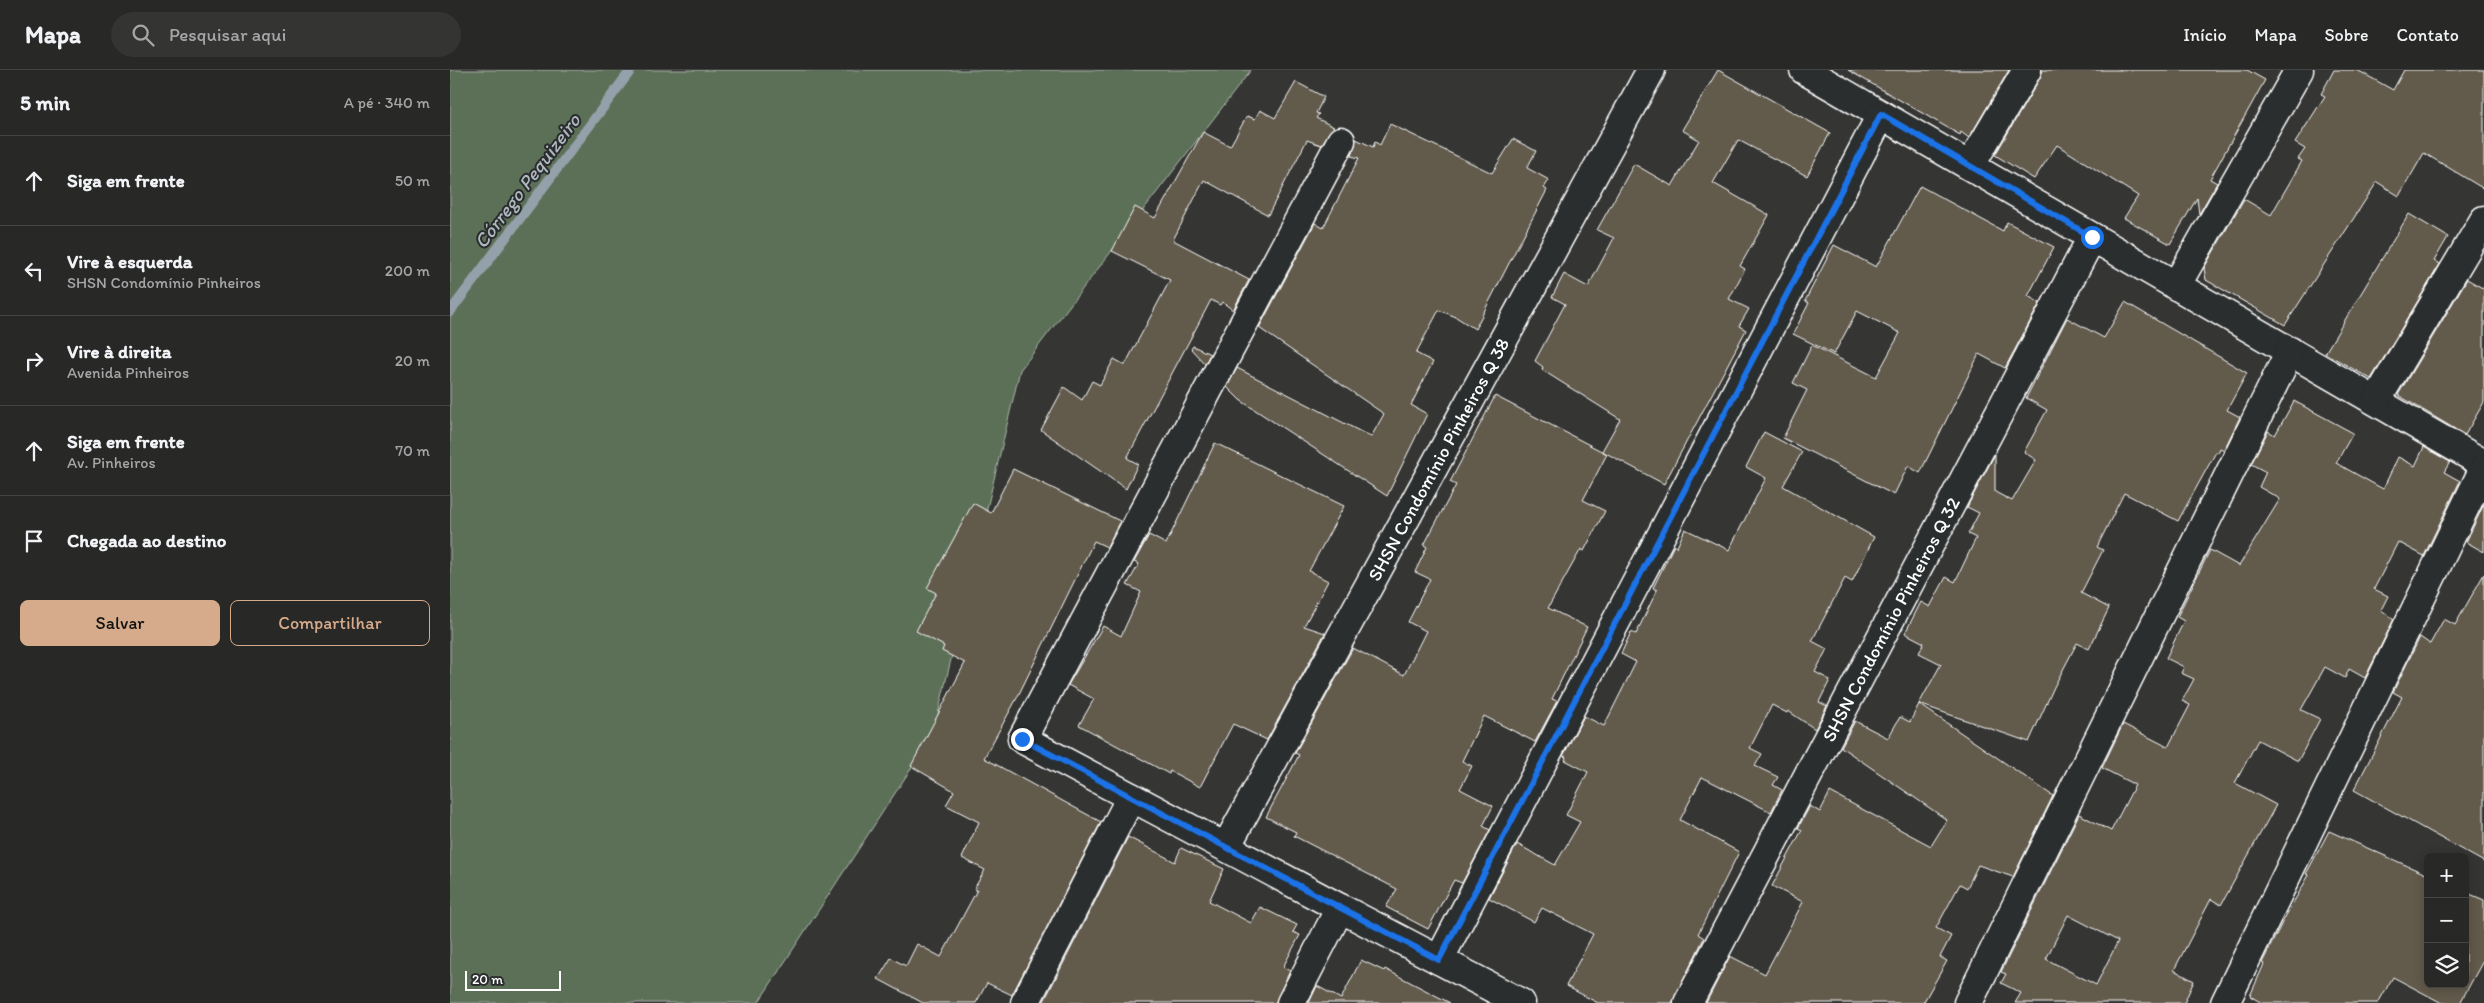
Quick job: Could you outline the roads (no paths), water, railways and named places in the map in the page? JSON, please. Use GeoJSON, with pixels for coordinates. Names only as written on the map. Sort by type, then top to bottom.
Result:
{"type":"FeatureCollection","features":[{"type":"Feature","properties":{"kind":"street","name":"SHSN Condomínio Pinheiros Q 38"},"geometry":{"type":"LineString","coordinates":[[1226,847],[1651,70]]}},
{"type":"Feature","properties":{"kind":"street"},"geometry":{"type":"LineString","coordinates":[[1804,70],[2484,464]]}},
{"type":"Feature","properties":{"kind":"street"},"geometry":{"type":"LineString","coordinates":[[1970,166],[2026,70]]}},
{"type":"Feature","properties":{"kind":"street"},"geometry":{"type":"LineString","coordinates":[[2176,286],[2299,70]]}},
{"type":"Feature","properties":{"kind":"street"},"geometry":{"type":"LineString","coordinates":[[1439,960],[1881,114]]}},
{"type":"Feature","properties":{"kind":"street"},"geometry":{"type":"LineString","coordinates":[[1341,141],[1022,739],[1521,1003]]}},
{"type":"Feature","properties":{"kind":"street"},"geometry":{"type":"LineString","coordinates":[[2376,402],[2484,220]]}},
{"type":"Feature","properties":{"kind":"street","name":"SHSN Condomínio Pinheiros Q 32"},"geometry":{"type":"LineString","coordinates":[[1688,1003],[2092,237]]}},
{"type":"Feature","properties":{"kind":"street"},"geometry":{"type":"LineString","coordinates":[[1968,1003],[2290,351]]}},
{"type":"Feature","properties":{"kind":"street"},"geometry":{"type":"LineString","coordinates":[[2225,1003],[2484,468]]}},
{"type":"Feature","properties":{"kind":"street"},"geometry":{"type":"LineString","coordinates":[[1025,1003],[1131,796]]}},
{"type":"Feature","properties":{"kind":"street"},"geometry":{"type":"LineString","coordinates":[[1291,1003],[1340,908]]}},
{"type":"Feature","properties":{"kind":"waterway","name":"Córrego Pequizeiro"},"geometry":{"type":"LineString","coordinates":[[450,312],[631,70]]}}]}
